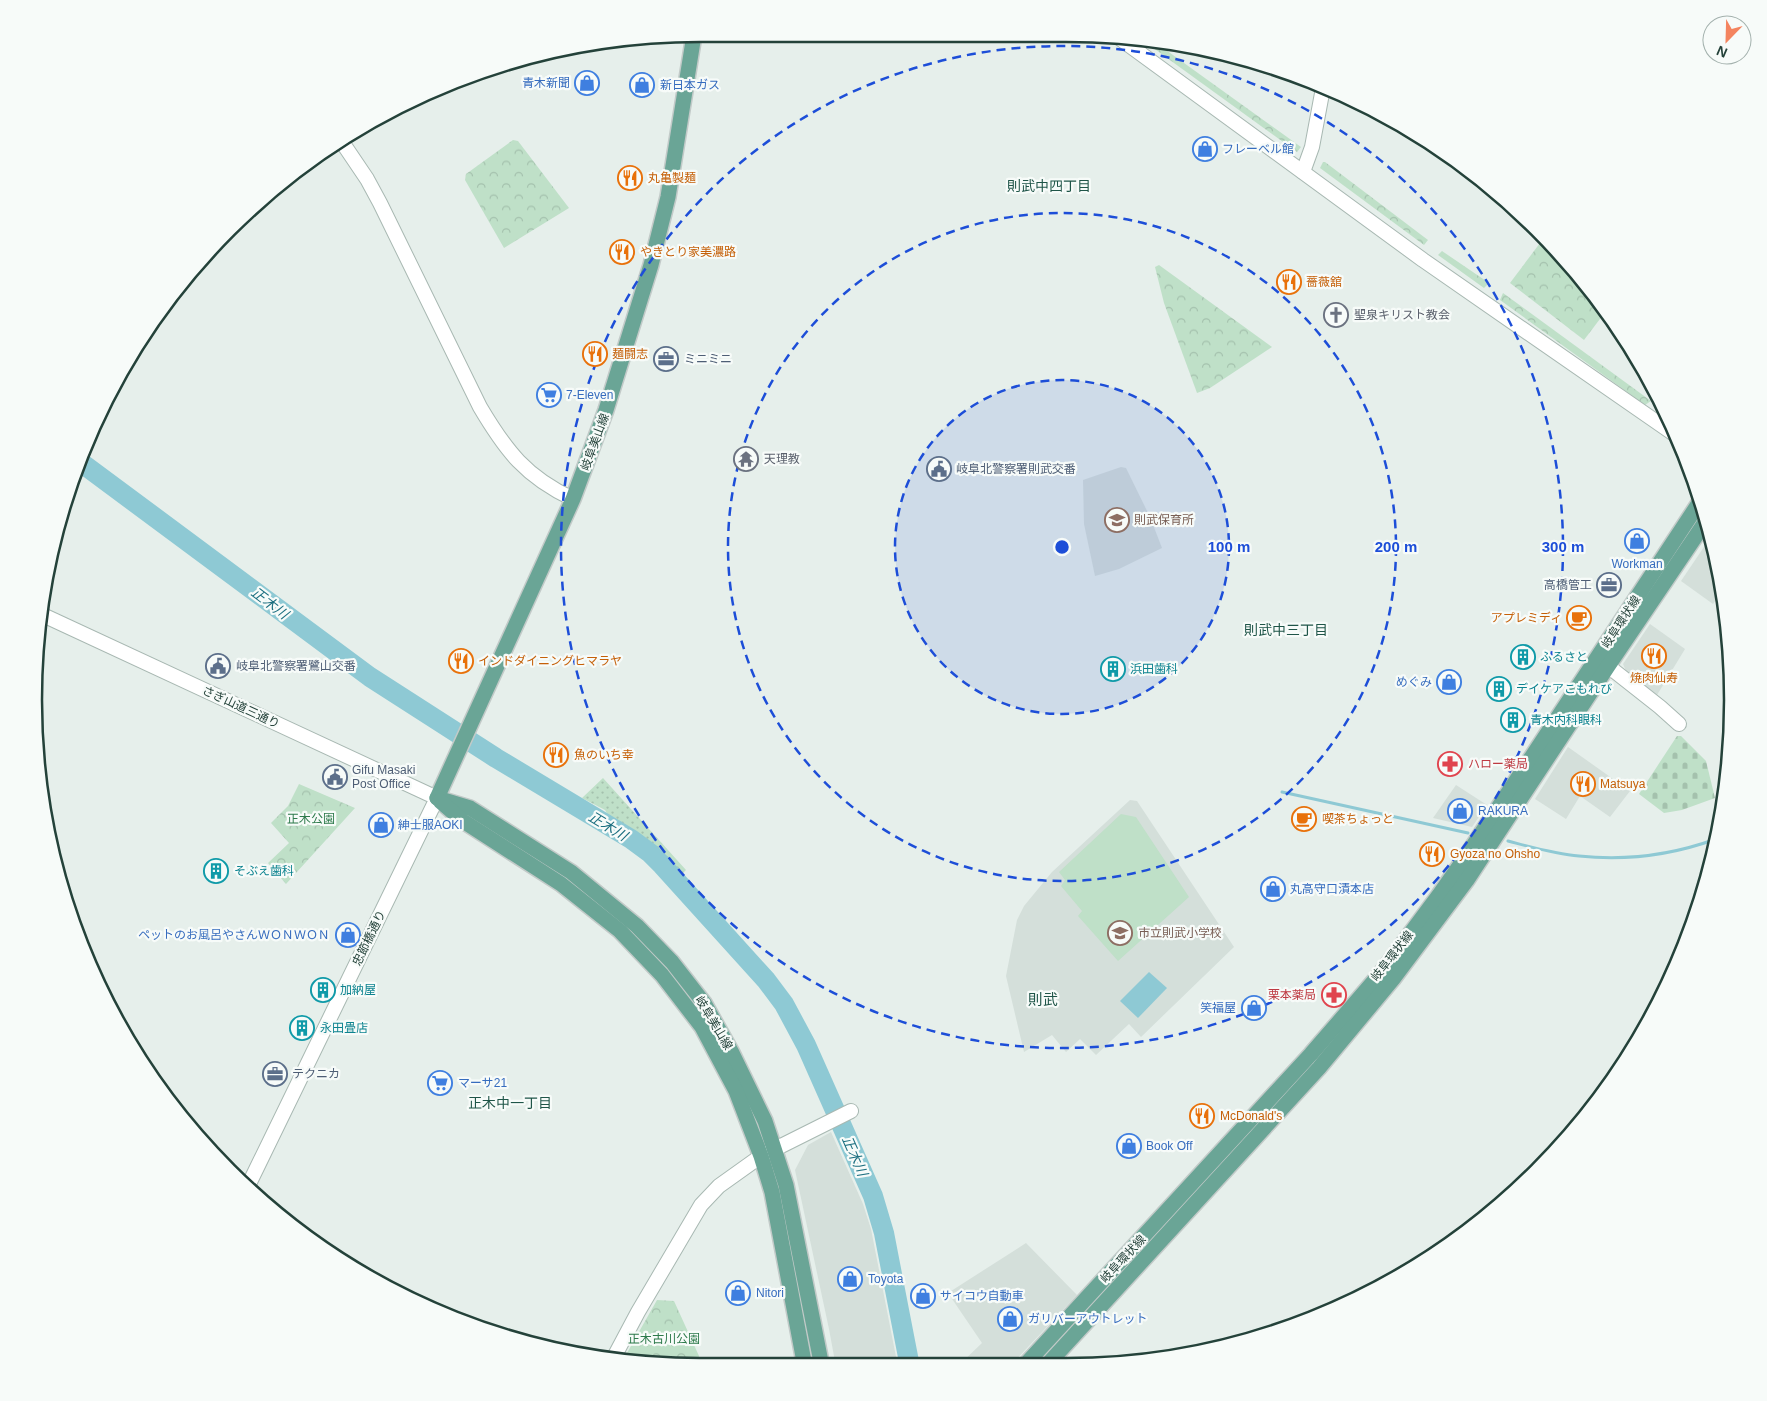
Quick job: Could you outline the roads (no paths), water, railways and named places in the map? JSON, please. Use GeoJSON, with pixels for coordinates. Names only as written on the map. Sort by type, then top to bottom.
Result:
{"type":"FeatureCollection","features":[{"type":"Feature","properties":{"kind":"main road","name":"岐阜美山線"},"geometry":{"type":"LineString","coordinates":[[693,42],[668,197],[651,265],[606,410],[573,499],[437,798],[462,821],[561,884],[620,931],[662,975],[702,1026],[786,1185],[820,1358]]}},
{"type":"Feature","properties":{"kind":"main road","name":"岐阜環状線"},"geometry":{"type":"LineString","coordinates":[[1031,1358],[1290,1077],[1381,973],[1467,855],[1696,508]]}},
{"type":"Feature","properties":{"kind":"main road","name":"岐阜環状線"},"geometry":{"type":"LineString","coordinates":[[1053,1358],[1319,1068],[1393,979],[1468,880],[1608,666],[1701,528]]}},
{"type":"Feature","properties":{"kind":"main road","name":"岐阜美山線"},"geometry":{"type":"LineString","coordinates":[[768,1153],[772,1192],[803,1358]]}},
{"type":"Feature","properties":{"kind":"street"},"geometry":{"type":"LineString","coordinates":[[1130,46],[1423,260],[1665,428]]}},
{"type":"Feature","properties":{"kind":"street"},"geometry":{"type":"LineString","coordinates":[[1303,172],[1312,147],[1322,95]]}},
{"type":"Feature","properties":{"kind":"street"},"geometry":{"type":"LineString","coordinates":[[345,147],[367,179],[380,203],[480,407],[496,433],[530,473],[547,486],[573,499]]}},
{"type":"Feature","properties":{"kind":"street","name":"さぎ山道三通り"},"geometry":{"type":"LineString","coordinates":[[48,617],[437,798]]}},
{"type":"Feature","properties":{"kind":"street"},"geometry":{"type":"LineString","coordinates":[[1608,666],[1679,724]]}},
{"type":"Feature","properties":{"kind":"street","name":"忠節橋通り"},"geometry":{"type":"LineString","coordinates":[[251,1180],[437,798]]}},
{"type":"Feature","properties":{"kind":"street"},"geometry":{"type":"LineString","coordinates":[[616,1353],[701,1205],[720,1186],[768,1153],[848,1113]]}},
{"type":"Feature","properties":{"kind":"water"},"geometry":{"type":"Polygon","coordinates":[[[1149,972],[1167,988],[1138,1018],[1120,1001],[1149,972]]]}},
{"type":"Feature","properties":{"kind":"waterway","name":"正木川"},"geometry":{"type":"LineString","coordinates":[[86,466],[370,677],[496,758],[631,839],[662,865],[766,980],[784,1004],[806,1045],[873,1196],[884,1233],[908,1358]]}},
{"type":"Feature","properties":{"kind":"waterway"},"geometry":{"type":"LineString","coordinates":[[1282,792],[1468,833]]}},
{"type":"Feature","properties":{"kind":"waterway"},"geometry":{"type":"LineString","coordinates":[[1508,841],[1561,854],[1614,858],[1666,853],[1709,841]]}},
{"type":"Feature","properties":{"kind":"place","name":"青木新聞"},"geometry":{"type":"Point","coordinates":[587,83]}},
{"type":"Feature","properties":{"kind":"place","name":"新日本ガス"},"geometry":{"type":"Point","coordinates":[642,85]}},
{"type":"Feature","properties":{"kind":"place","name":"フレーベル館"},"geometry":{"type":"Point","coordinates":[1205,149]}},
{"type":"Feature","properties":{"kind":"place","name":"丸亀製麺"},"geometry":{"type":"Point","coordinates":[630,178]}},
{"type":"Feature","properties":{"kind":"place","name":"やきとり家美濃路"},"geometry":{"type":"Point","coordinates":[622,252]}},
{"type":"Feature","properties":{"kind":"place","name":"薔薇舘"},"geometry":{"type":"Point","coordinates":[1289,282]}},
{"type":"Feature","properties":{"kind":"place","name":"聖泉キリスト教会"},"geometry":{"type":"Point","coordinates":[1336,315]}},
{"type":"Feature","properties":{"kind":"place","name":"麺闘志"},"geometry":{"type":"Point","coordinates":[595,354]}},
{"type":"Feature","properties":{"kind":"place","name":"ミニミニ"},"geometry":{"type":"Point","coordinates":[666,359]}},
{"type":"Feature","properties":{"kind":"place","name":"7-Eleven"},"geometry":{"type":"Point","coordinates":[549,395]}},
{"type":"Feature","properties":{"kind":"place","name":"天理教"},"geometry":{"type":"Point","coordinates":[746,459]}},
{"type":"Feature","properties":{"kind":"place","name":"岐阜北警察署則武交番"},"geometry":{"type":"Point","coordinates":[939,469]}},
{"type":"Feature","properties":{"kind":"place","name":"則武保育所"},"geometry":{"type":"Point","coordinates":[1117,520]}},
{"type":"Feature","properties":{"kind":"place","name":"Workman"},"geometry":{"type":"Point","coordinates":[1637,541]}},
{"type":"Feature","properties":{"kind":"place","name":"高橋管工"},"geometry":{"type":"Point","coordinates":[1609,585]}},
{"type":"Feature","properties":{"kind":"place","name":"アプレミディ"},"geometry":{"type":"Point","coordinates":[1579,618]}},
{"type":"Feature","properties":{"kind":"place","name":"焼肉仙寿"},"geometry":{"type":"Point","coordinates":[1654,656]}},
{"type":"Feature","properties":{"kind":"place","name":"ふるさと"},"geometry":{"type":"Point","coordinates":[1523,657]}},
{"type":"Feature","properties":{"kind":"place","name":"インドダイニングヒマラヤ"},"geometry":{"type":"Point","coordinates":[461,661]}},
{"type":"Feature","properties":{"kind":"place","name":"岐阜北警察署鷺山交番"},"geometry":{"type":"Point","coordinates":[218,666]}},
{"type":"Feature","properties":{"kind":"place","name":"浜田歯科"},"geometry":{"type":"Point","coordinates":[1113,669]}},
{"type":"Feature","properties":{"kind":"place","name":"めぐみ"},"geometry":{"type":"Point","coordinates":[1449,682]}},
{"type":"Feature","properties":{"kind":"place","name":"デイケアこもれび"},"geometry":{"type":"Point","coordinates":[1499,689]}},
{"type":"Feature","properties":{"kind":"place","name":"青木内科眼科"},"geometry":{"type":"Point","coordinates":[1513,720]}},
{"type":"Feature","properties":{"kind":"place","name":"魚のいち幸"},"geometry":{"type":"Point","coordinates":[556,755]}},
{"type":"Feature","properties":{"kind":"place","name":"ハロー薬局"},"geometry":{"type":"Point","coordinates":[1450,764]}},
{"type":"Feature","properties":{"kind":"place","name":"Gifu Masaki Post Office"},"geometry":{"type":"Point","coordinates":[335,777]}},
{"type":"Feature","properties":{"kind":"place","name":"Matsuya"},"geometry":{"type":"Point","coordinates":[1583,784]}},
{"type":"Feature","properties":{"kind":"place","name":"RAKURA"},"geometry":{"type":"Point","coordinates":[1460,811]}},
{"type":"Feature","properties":{"kind":"place","name":"喫茶ちょっと"},"geometry":{"type":"Point","coordinates":[1304,819]}},
{"type":"Feature","properties":{"kind":"place","name":"紳士服AOKI"},"geometry":{"type":"Point","coordinates":[381,825]}},
{"type":"Feature","properties":{"kind":"place","name":"Gyoza no Ohsho"},"geometry":{"type":"Point","coordinates":[1432,854]}},
{"type":"Feature","properties":{"kind":"place","name":"そぶえ歯科"},"geometry":{"type":"Point","coordinates":[216,871]}},
{"type":"Feature","properties":{"kind":"place","name":"丸高守口漬本店"},"geometry":{"type":"Point","coordinates":[1273,889]}},
{"type":"Feature","properties":{"kind":"place","name":"市立則武小学校"},"geometry":{"type":"Point","coordinates":[1120,933]}},
{"type":"Feature","properties":{"kind":"place","name":"ペットのお風呂やさんＷＯＮＷＯＮ"},"geometry":{"type":"Point","coordinates":[348,935]}},
{"type":"Feature","properties":{"kind":"place","name":"加納屋"},"geometry":{"type":"Point","coordinates":[323,990]}},
{"type":"Feature","properties":{"kind":"place","name":"栗本薬局"},"geometry":{"type":"Point","coordinates":[1334,995]}},
{"type":"Feature","properties":{"kind":"place","name":"笑福屋"},"geometry":{"type":"Point","coordinates":[1254,1008]}},
{"type":"Feature","properties":{"kind":"place","name":"永田畳店"},"geometry":{"type":"Point","coordinates":[302,1028]}},
{"type":"Feature","properties":{"kind":"place","name":"テクニカ"},"geometry":{"type":"Point","coordinates":[275,1074]}},
{"type":"Feature","properties":{"kind":"place","name":"マーサ21"},"geometry":{"type":"Point","coordinates":[440,1083]}},
{"type":"Feature","properties":{"kind":"place","name":"McDonald's"},"geometry":{"type":"Point","coordinates":[1202,1116]}},
{"type":"Feature","properties":{"kind":"place","name":"Book Off"},"geometry":{"type":"Point","coordinates":[1129,1146]}},
{"type":"Feature","properties":{"kind":"place","name":"Toyota"},"geometry":{"type":"Point","coordinates":[850,1279]}},
{"type":"Feature","properties":{"kind":"place","name":"Nitori"},"geometry":{"type":"Point","coordinates":[738,1293]}},
{"type":"Feature","properties":{"kind":"place","name":"サイコウ自動車"},"geometry":{"type":"Point","coordinates":[923,1296]}},
{"type":"Feature","properties":{"kind":"place","name":"ガリバーアウトレット"},"geometry":{"type":"Point","coordinates":[1010,1319]}},
{"type":"Feature","properties":{"kind":"district","name":"則武中四丁目"},"geometry":{"type":"Point","coordinates":[1049,186]}},
{"type":"Feature","properties":{"kind":"district","name":"則武中三丁目"},"geometry":{"type":"Point","coordinates":[1286,630]}},
{"type":"Feature","properties":{"kind":"district","name":"則武"},"geometry":{"type":"Point","coordinates":[1043,999]}},
{"type":"Feature","properties":{"kind":"district","name":"正木中一丁目"},"geometry":{"type":"Point","coordinates":[510,1103]}},
{"type":"Feature","properties":{"kind":"park label","name":"正木公園"},"geometry":{"type":"Point","coordinates":[311,819]}},
{"type":"Feature","properties":{"kind":"park label","name":"正木古川公園"},"geometry":{"type":"Point","coordinates":[664,1339]}}]}
